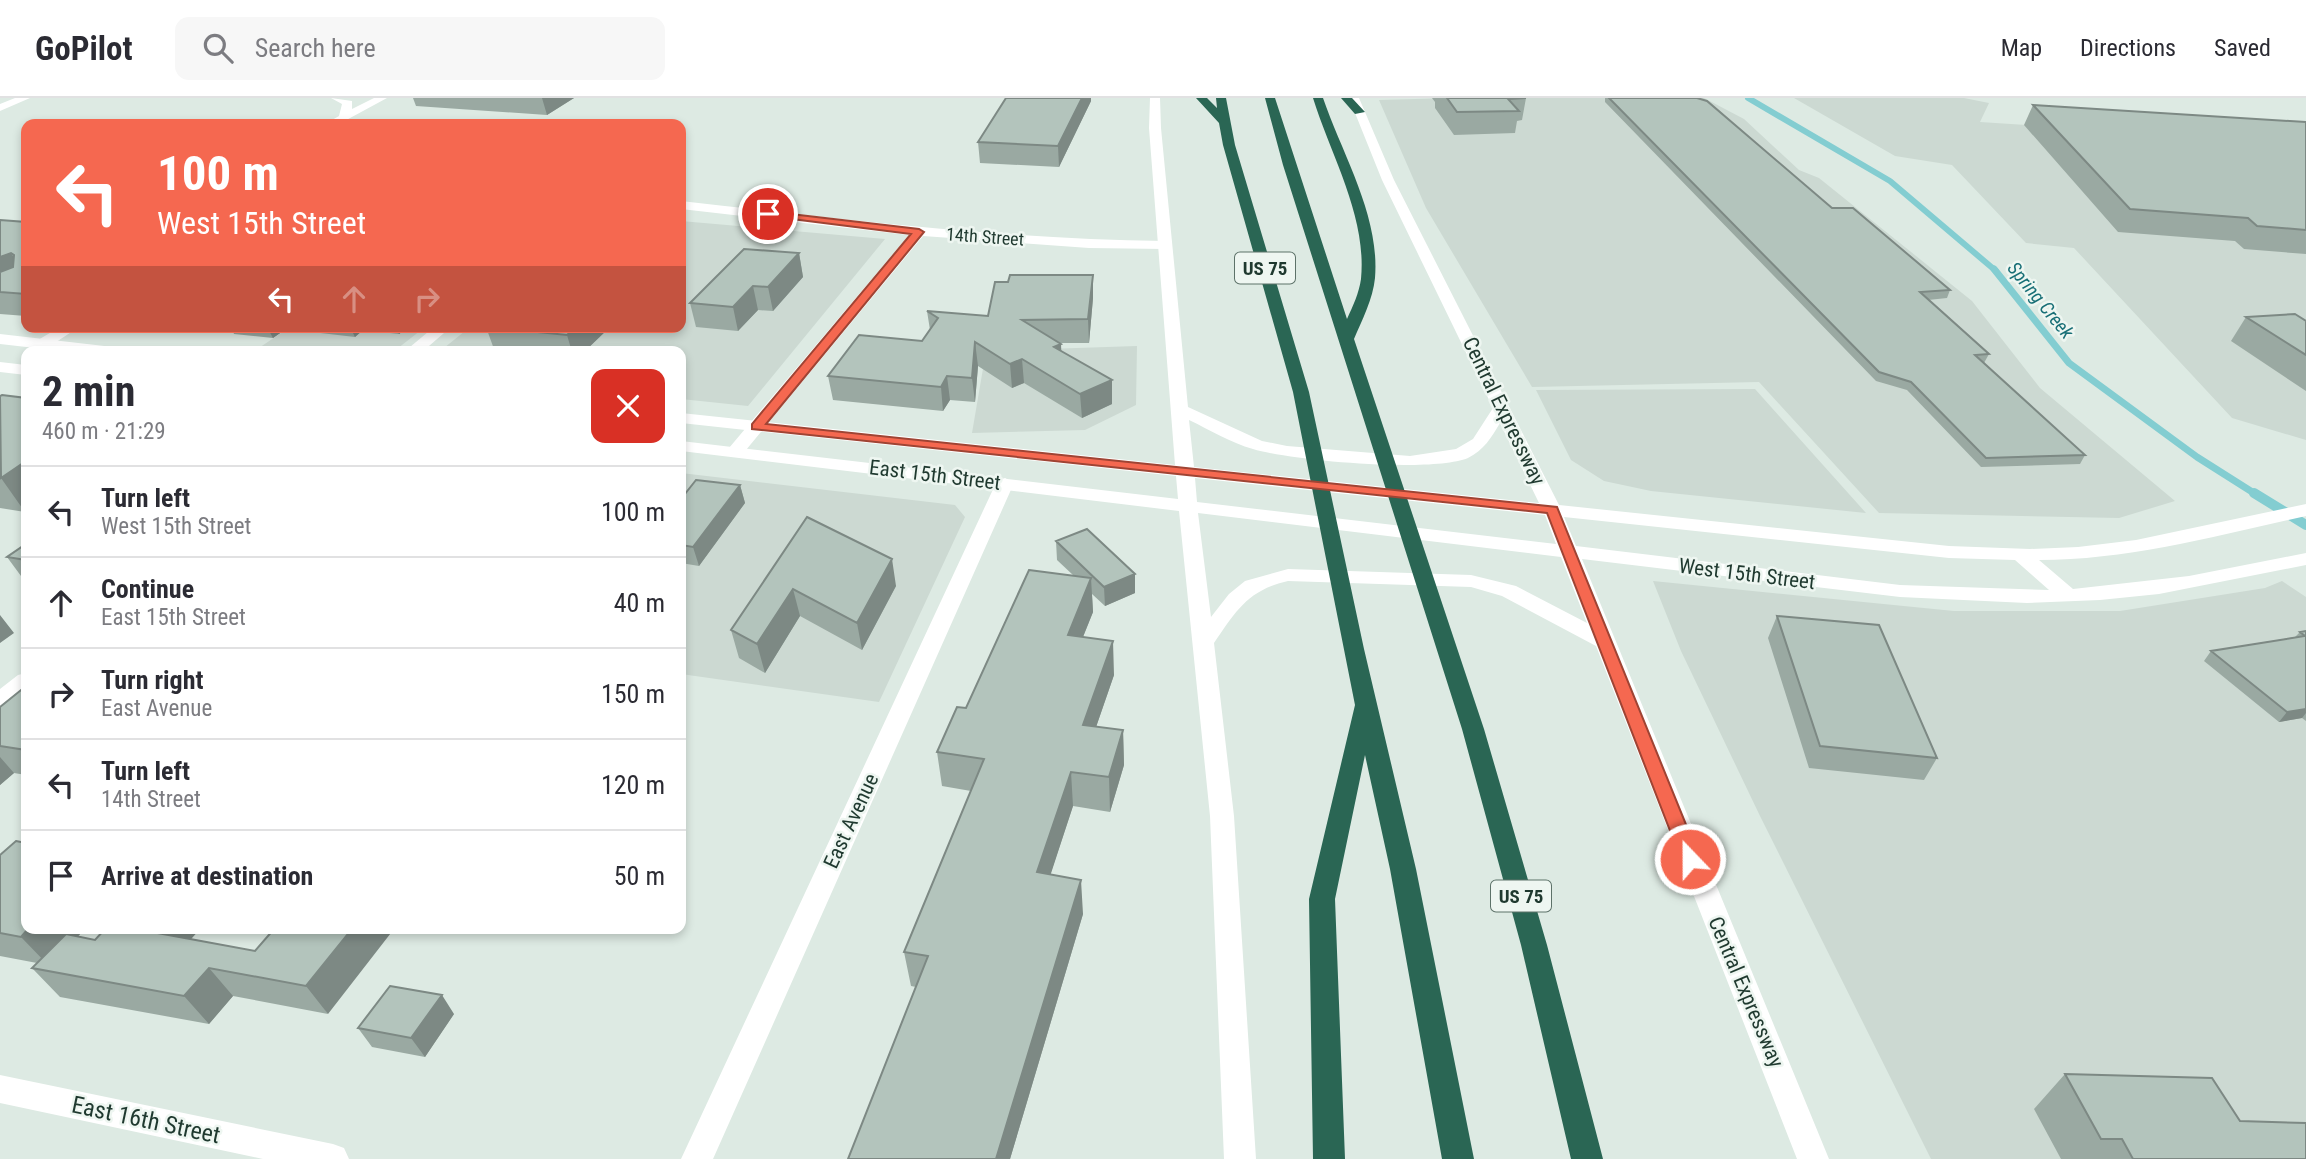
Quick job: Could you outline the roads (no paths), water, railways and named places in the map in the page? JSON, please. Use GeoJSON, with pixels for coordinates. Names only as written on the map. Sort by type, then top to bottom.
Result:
{"type":"FeatureCollection","features":[{"type":"Feature","properties":{"kind":"highway"},"geometry":{"type":"LineString","coordinates":[[1201,98],[1223,120]]}},
{"type":"Feature","properties":{"kind":"highway","name":"US 75"},"geometry":{"type":"LineString","coordinates":[[1221,98],[1223,120],[1301,392],[1353,649],[1405,882],[1458,1159]]}},
{"type":"Feature","properties":{"kind":"highway","name":"US 75"},"geometry":{"type":"LineString","coordinates":[[1270,98],[1289,165],[1444,636],[1506,840],[1587,1159]]}},
{"type":"Feature","properties":{"kind":"highway"},"geometry":{"type":"LineString","coordinates":[[1318,98],[1351,186],[1364,238],[1368,280],[1346,339]]}},
{"type":"Feature","properties":{"kind":"highway"},"geometry":{"type":"LineString","coordinates":[[1346,98],[1356,105]]}},
{"type":"Feature","properties":{"kind":"highway"},"geometry":{"type":"LineString","coordinates":[[1329,1159],[1322,899],[1365,702]]}},
{"type":"Feature","properties":{"kind":"main road"},"geometry":{"type":"LineString","coordinates":[[0,108],[25,98]]}},
{"type":"Feature","properties":{"kind":"main road"},"geometry":{"type":"LineString","coordinates":[[336,98],[348,103],[344,117]]}},
{"type":"Feature","properties":{"kind":"main road"},"geometry":{"type":"LineString","coordinates":[[340,119],[382,98]]}},
{"type":"Feature","properties":{"kind":"main road"},"geometry":{"type":"LineString","coordinates":[[1155,98],[1188,506],[1222,816],[1240,1159]]}},
{"type":"Feature","properties":{"kind":"main road","name":"Central Expressway"},"geometry":{"type":"LineString","coordinates":[[1356,105],[1388,180],[1502,407],[1570,551],[1813,1159]]}},
{"type":"Feature","properties":{"kind":"main road","name":"14th Street"},"geometry":{"type":"LineString","coordinates":[[686,206],[919,232],[1089,244],[1165,245]]}},
{"type":"Feature","properties":{"kind":"main road"},"geometry":{"type":"LineString","coordinates":[[736,452],[919,232]]}},
{"type":"Feature","properties":{"kind":"main road"},"geometry":{"type":"LineString","coordinates":[[44,343],[62,333]]}},
{"type":"Feature","properties":{"kind":"main road"},"geometry":{"type":"LineString","coordinates":[[420,346],[436,333]]}},
{"type":"Feature","properties":{"kind":"main road"},"geometry":{"type":"LineString","coordinates":[[0,338],[67,346]]}},
{"type":"Feature","properties":{"kind":"main road"},"geometry":{"type":"LineString","coordinates":[[0,367],[21,369]]}},
{"type":"Feature","properties":{"kind":"main road"},"geometry":{"type":"LineString","coordinates":[[1179,409],[1267,447],[1410,461],[1461,454],[1479,443],[1502,407]]}},
{"type":"Feature","properties":{"kind":"main road","name":"East 15th Street"},"geometry":{"type":"LineString","coordinates":[[686,419],[1368,490]]}},
{"type":"Feature","properties":{"kind":"main road","name":"East 15th Street"},"geometry":{"type":"LineString","coordinates":[[686,447],[1188,506]]}},
{"type":"Feature","properties":{"kind":"main road","name":"East Avenue"},"geometry":{"type":"LineString","coordinates":[[697,1159],[1005,483]]}},
{"type":"Feature","properties":{"kind":"main road","name":"West 15th Street"},"geometry":{"type":"LineString","coordinates":[[1368,490],[1816,540],[1949,552],[2022,555],[2080,553],[2210,531],[2306,510]]}},
{"type":"Feature","properties":{"kind":"main road","name":"West 15th Street"},"geometry":{"type":"LineString","coordinates":[[1188,506],[1900,591],[1993,596],[2068,596],[2192,583],[2306,559]]}},
{"type":"Feature","properties":{"kind":"main road"},"geometry":{"type":"LineString","coordinates":[[2022,555],[2068,596]]}},
{"type":"Feature","properties":{"kind":"main road"},"geometry":{"type":"LineString","coordinates":[[1204,640],[1233,603],[1260,581],[1288,575],[1471,581],[1509,591],[1604,641]]}},
{"type":"Feature","properties":{"kind":"main road"},"geometry":{"type":"LineString","coordinates":[[0,701],[21,684]]}},
{"type":"Feature","properties":{"kind":"main road","name":"East 16th Street"},"geometry":{"type":"LineString","coordinates":[[0,1089],[333,1159]]}},
{"type":"Feature","properties":{"kind":"waterway","name":"Spring Creek"},"geometry":{"type":"LineString","coordinates":[[1748,98],[1890,181],[1995,270]]}},
{"type":"Feature","properties":{"kind":"waterway","name":"Spring Creek"},"geometry":{"type":"LineString","coordinates":[[1995,270],[2069,363],[2197,457],[2257,495]]}},
{"type":"Feature","properties":{"kind":"waterway","name":"Spring Creek"},"geometry":{"type":"LineString","coordinates":[[2254,493],[2306,525]]}}]}
